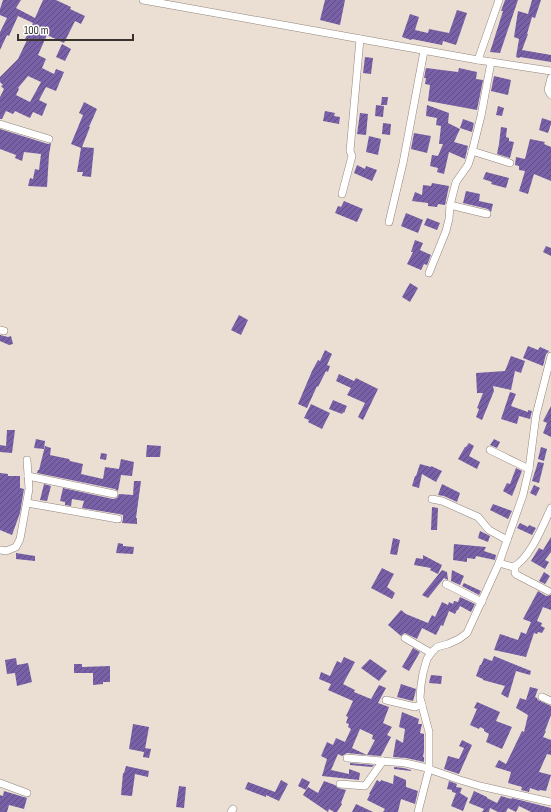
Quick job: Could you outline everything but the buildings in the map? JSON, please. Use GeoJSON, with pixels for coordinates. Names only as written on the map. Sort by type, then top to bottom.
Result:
{"type":"FeatureCollection","features":[{"type":"Feature","properties":{"kind":"street"},"geometry":{"type":"LineString","coordinates":[[143,0],[424,51],[551,71]]}},
{"type":"Feature","properties":{"kind":"street"},"geometry":{"type":"LineString","coordinates":[[478,60],[499,0]]}},
{"type":"Feature","properties":{"kind":"street"},"geometry":{"type":"LineString","coordinates":[[342,194],[352,156],[350,151],[360,39]]}},
{"type":"Feature","properties":{"kind":"street"},"geometry":{"type":"LineString","coordinates":[[389,222],[403,164],[424,51]]}},
{"type":"Feature","properties":{"kind":"street"},"geometry":{"type":"LineString","coordinates":[[429,273],[446,231],[450,205],[456,182],[468,165],[471,156],[481,116],[491,62]]}},
{"type":"Feature","properties":{"kind":"street"},"geometry":{"type":"LineString","coordinates":[[551,78],[548,90],[551,95]]}},
{"type":"Feature","properties":{"kind":"street"},"geometry":{"type":"LineString","coordinates":[[0,124],[50,139]]}},
{"type":"Feature","properties":{"kind":"street"},"geometry":{"type":"LineString","coordinates":[[472,151],[510,163]]}},
{"type":"Feature","properties":{"kind":"street"},"geometry":{"type":"LineString","coordinates":[[450,205],[487,214]]}},
{"type":"Feature","properties":{"kind":"street"},"geometry":{"type":"LineString","coordinates":[[418,812],[430,769],[429,732],[420,698],[423,673],[427,659],[437,647],[459,639],[467,633],[499,563],[522,495],[529,469],[536,415],[551,356]]}},
{"type":"Feature","properties":{"kind":"street"},"geometry":{"type":"LineString","coordinates":[[490,450],[529,469]]}},
{"type":"Feature","properties":{"kind":"street"},"geometry":{"type":"LineString","coordinates":[[0,550],[6,551],[16,548],[20,539],[29,489],[27,460]]}},
{"type":"Feature","properties":{"kind":"street"},"geometry":{"type":"LineString","coordinates":[[28,476],[114,494]]}},
{"type":"Feature","properties":{"kind":"street"},"geometry":{"type":"LineString","coordinates":[[432,499],[442,501],[478,517],[489,530],[507,540]]}},
{"type":"Feature","properties":{"kind":"street"},"geometry":{"type":"LineString","coordinates":[[27,503],[118,519]]}},
{"type":"Feature","properties":{"kind":"street"},"geometry":{"type":"LineString","coordinates":[[515,567],[530,551],[551,508]]}},
{"type":"Feature","properties":{"kind":"street"},"geometry":{"type":"LineString","coordinates":[[499,563],[515,567]]}},
{"type":"Feature","properties":{"kind":"street"},"geometry":{"type":"LineString","coordinates":[[515,567],[517,574],[548,591]]}},
{"type":"Feature","properties":{"kind":"street"},"geometry":{"type":"LineString","coordinates":[[446,584],[482,602]]}},
{"type":"Feature","properties":{"kind":"street"},"geometry":{"type":"LineString","coordinates":[[405,638],[431,653]]}},
{"type":"Feature","properties":{"kind":"street"},"geometry":{"type":"LineString","coordinates":[[542,698],[551,701]]}},
{"type":"Feature","properties":{"kind":"street"},"geometry":{"type":"LineString","coordinates":[[386,700],[415,707],[422,704]]}},
{"type":"Feature","properties":{"kind":"street"},"geometry":{"type":"LineString","coordinates":[[347,758],[405,763],[430,769],[480,786],[551,802]]}},
{"type":"Feature","properties":{"kind":"street"},"geometry":{"type":"LineString","coordinates":[[340,784],[365,786],[383,761]]}},
{"type":"Feature","properties":{"kind":"street"},"geometry":{"type":"LineString","coordinates":[[0,783],[27,793]]}}]}
